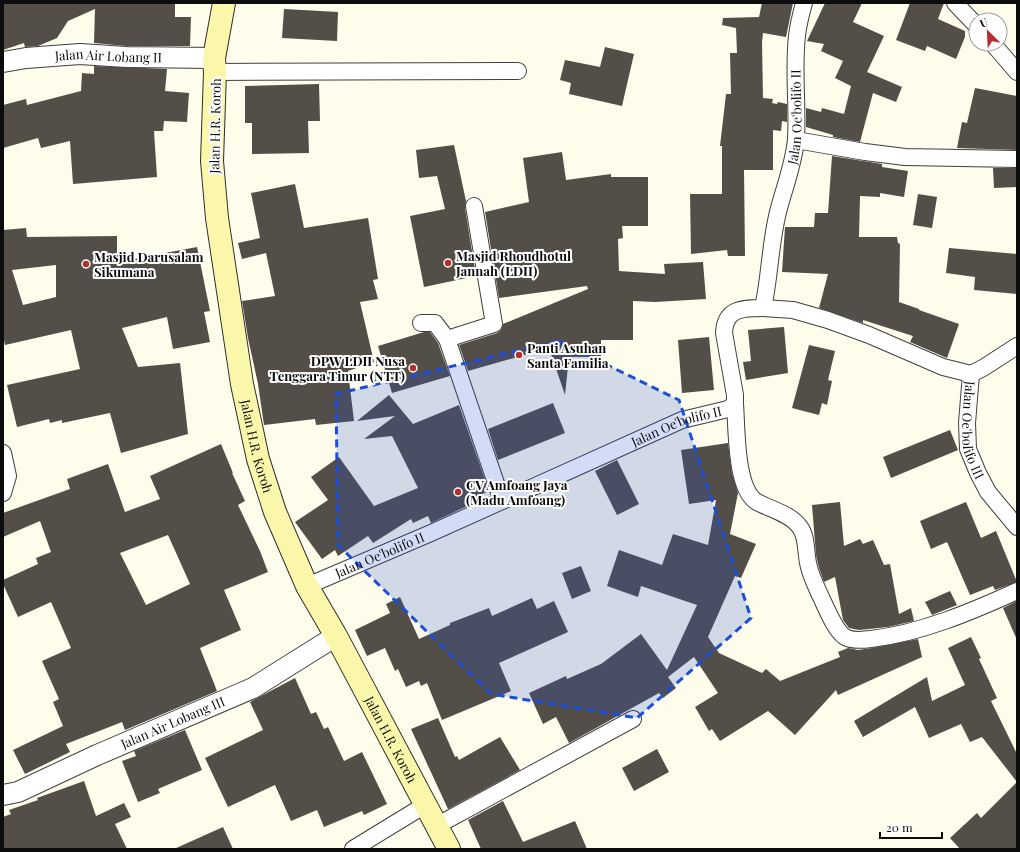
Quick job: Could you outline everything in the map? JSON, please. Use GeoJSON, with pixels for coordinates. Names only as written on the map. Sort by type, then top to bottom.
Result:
{"type":"FeatureCollection","features":[{"type":"Feature","properties":{"kind":"main road","name":"Jalan H.R. Koroh"},"geometry":{"type":"LineString","coordinates":[[224,3],[215,65],[212,161],[216,218],[242,384],[258,459],[275,512],[307,586],[336,636],[424,805],[449,849]]}},
{"type":"Feature","properties":{"kind":"street","name":"Jalan Oe'bolifo II"},"geometry":{"type":"LineString","coordinates":[[307,586],[502,501],[682,420],[715,413],[728,409],[735,404],[736,395],[724,333],[724,324],[729,316],[736,311],[745,308],[763,308],[768,285],[772,239],[778,211],[789,177],[796,140],[796,35],[804,3]]}},
{"type":"Feature","properties":{"kind":"street"},"geometry":{"type":"LineString","coordinates":[[954,3],[968,17]]}},
{"type":"Feature","properties":{"kind":"street"},"geometry":{"type":"LineString","coordinates":[[1000,52],[1017,72]]}},
{"type":"Feature","properties":{"kind":"street","name":"Jalan Air Lobang II"},"geometry":{"type":"LineString","coordinates":[[3,62],[26,58],[80,54],[215,65]]}},
{"type":"Feature","properties":{"kind":"street"},"geometry":{"type":"LineString","coordinates":[[215,65],[518,72]]}},
{"type":"Feature","properties":{"kind":"street"},"geometry":{"type":"LineString","coordinates":[[796,140],[865,152],[905,157],[1017,159]]}},
{"type":"Feature","properties":{"kind":"street"},"geometry":{"type":"LineString","coordinates":[[448,339],[494,324],[474,206]]}},
{"type":"Feature","properties":{"kind":"street"},"geometry":{"type":"LineString","coordinates":[[763,308],[793,310],[828,320],[869,335],[943,367],[970,374]]}},
{"type":"Feature","properties":{"kind":"street"},"geometry":{"type":"LineString","coordinates":[[421,323],[435,323],[448,339],[502,501]]}},
{"type":"Feature","properties":{"kind":"street","name":"Jalan Oe'bolifo III"},"geometry":{"type":"LineString","coordinates":[[1015,523],[988,492],[978,473],[968,449],[967,423],[970,374],[983,368],[1017,346]]}},
{"type":"Feature","properties":{"kind":"street"},"geometry":{"type":"LineString","coordinates":[[735,404],[740,474],[746,489],[755,501],[789,518],[799,526],[805,538],[809,568],[838,631],[846,638],[864,640],[891,636],[930,626],[1017,591]]}},
{"type":"Feature","properties":{"kind":"street"},"geometry":{"type":"LineString","coordinates":[[3,453],[8,476],[3,493]]}},
{"type":"Feature","properties":{"kind":"street","name":"Jalan Air Lobang III"},"geometry":{"type":"LineString","coordinates":[[3,795],[18,792],[98,755],[253,688],[336,636]]}},
{"type":"Feature","properties":{"kind":"street"},"geometry":{"type":"LineString","coordinates":[[436,826],[633,719]]}},
{"type":"Feature","properties":{"kind":"street"},"geometry":{"type":"LineString","coordinates":[[353,849],[424,805]]}},
{"type":"Feature","properties":{"kind":"highlighted area"},"geometry":{"type":"Polygon","coordinates":[[[558,341],[679,400],[751,618],[637,718],[491,694],[338,545],[336,394],[558,341]]]}},
{"type":"Feature","properties":{"kind":"building"},"geometry":{"type":"Polygon","coordinates":[[[3,3],[175,3],[175,17],[191,17],[190,46],[126,46],[94,43],[95,9],[68,21],[57,38],[38,46],[25,47],[24,43],[3,50],[3,3]]]}},
{"type":"Feature","properties":{"kind":"building"},"geometry":{"type":"Polygon","coordinates":[[[762,3],[793,3],[786,37],[763,33],[762,42],[763,98],[773,99],[772,103],[777,104],[778,102],[787,104],[787,122],[782,121],[781,131],[773,130],[773,170],[744,170],[745,256],[728,256],[727,250],[691,254],[690,194],[722,194],[722,146],[720,146],[726,94],[731,94],[730,53],[737,53],[736,28],[722,25],[723,18],[759,17],[762,3]]]}},
{"type":"Feature","properties":{"kind":"building"},"geometry":{"type":"Polygon","coordinates":[[[825,3],[862,3],[853,22],[884,36],[867,72],[902,87],[896,102],[873,93],[860,142],[833,137],[833,135],[806,127],[806,108],[821,112],[822,108],[844,114],[851,86],[835,78],[843,61],[821,51],[824,44],[807,41],[825,3]]]}},
{"type":"Feature","properties":{"kind":"building"},"geometry":{"type":"Polygon","coordinates":[[[910,3],[944,3],[938,19],[965,31],[965,37],[956,59],[927,46],[925,51],[896,40],[910,3]]]}},
{"type":"Feature","properties":{"kind":"building"},"geometry":{"type":"Polygon","coordinates":[[[284,9],[338,12],[337,41],[282,38],[284,9]]]}},
{"type":"Feature","properties":{"kind":"building"},"geometry":{"type":"Polygon","coordinates":[[[605,47],[634,54],[622,106],[569,94],[571,83],[560,80],[565,60],[600,67],[605,47]]]}},
{"type":"Feature","properties":{"kind":"building"},"geometry":{"type":"Polygon","coordinates":[[[94,66],[167,69],[165,91],[189,93],[187,122],[164,121],[163,131],[154,131],[157,177],[73,184],[70,141],[41,148],[38,138],[3,148],[3,105],[26,99],[27,105],[81,91],[82,73],[94,74],[94,66]]]}},
{"type":"Feature","properties":{"kind":"building"},"geometry":{"type":"Polygon","coordinates":[[[319,84],[320,121],[308,121],[309,153],[252,154],[252,123],[245,123],[245,86],[319,84]]]}},
{"type":"Feature","properties":{"kind":"building"},"geometry":{"type":"Polygon","coordinates":[[[975,88],[1017,96],[1017,150],[957,148],[962,122],[967,123],[975,88]]]}},
{"type":"Feature","properties":{"kind":"building"},"geometry":{"type":"Polygon","coordinates":[[[454,145],[466,201],[465,208],[476,276],[424,287],[410,216],[445,209],[437,176],[419,178],[416,150],[454,145]]]}},
{"type":"Feature","properties":{"kind":"building"},"geometry":{"type":"Polygon","coordinates":[[[562,152],[566,180],[611,174],[611,177],[648,177],[648,226],[622,226],[623,238],[618,239],[619,271],[665,274],[664,264],[703,262],[706,299],[655,302],[633,301],[633,340],[601,340],[601,357],[569,357],[565,395],[549,348],[468,371],[459,345],[497,333],[501,330],[503,324],[588,289],[587,286],[499,298],[485,212],[529,202],[523,158],[562,152]]]}},
{"type":"Feature","properties":{"kind":"building"},"geometry":{"type":"Polygon","coordinates":[[[832,156],[882,164],[882,167],[908,171],[904,197],[880,193],[880,197],[860,196],[859,237],[897,237],[898,243],[900,244],[899,302],[959,324],[947,358],[910,342],[913,336],[863,320],[863,323],[819,308],[828,274],[782,272],[785,227],[814,227],[815,213],[828,213],[832,156]]]}},
{"type":"Feature","properties":{"kind":"building"},"geometry":{"type":"Polygon","coordinates":[[[993,168],[1017,168],[1017,187],[994,188],[993,168]]]}},
{"type":"Feature","properties":{"kind":"building"},"geometry":{"type":"Polygon","coordinates":[[[295,184],[304,228],[368,218],[378,279],[373,280],[378,299],[360,302],[374,362],[348,371],[354,421],[316,425],[315,419],[264,425],[258,384],[242,301],[275,296],[266,253],[242,259],[238,243],[260,238],[251,193],[295,184]]]}},
{"type":"Feature","properties":{"kind":"building"},"geometry":{"type":"Polygon","coordinates":[[[918,194],[937,197],[932,228],[913,225],[918,194]]]}},
{"type":"Feature","properties":{"kind":"building"},"geometry":{"type":"Polygon","coordinates":[[[26,228],[27,237],[117,236],[117,262],[197,247],[210,311],[204,312],[210,342],[173,349],[167,317],[122,328],[138,367],[180,363],[188,434],[121,453],[110,413],[62,423],[62,420],[50,423],[49,419],[17,427],[7,385],[80,369],[71,330],[5,345],[3,336],[3,230],[26,228]],[[56,265],[12,270],[23,305],[56,297],[56,265]]]}},
{"type":"Feature","properties":{"kind":"building"},"geometry":{"type":"Polygon","coordinates":[[[949,248],[1017,254],[1017,294],[974,290],[975,277],[946,273],[949,248]]]}},
{"type":"Feature","properties":{"kind":"building"},"geometry":{"type":"Polygon","coordinates":[[[784,327],[788,373],[746,380],[743,362],[751,361],[748,330],[784,327]]]}},
{"type":"Feature","properties":{"kind":"building","name":"DPW LDII Nusa Tenggara Timur (NTT)"},"geometry":{"type":"Polygon","coordinates":[[[424,332],[430,332],[438,343],[450,376],[392,393],[378,346],[424,332]]]}},
{"type":"Feature","properties":{"kind":"building"},"geometry":{"type":"Polygon","coordinates":[[[709,337],[714,390],[682,393],[678,340],[709,337]]]}},
{"type":"Feature","properties":{"kind":"building"},"geometry":{"type":"Polygon","coordinates":[[[809,345],[835,351],[828,380],[832,381],[827,405],[822,403],[819,415],[792,408],[809,345]]]}},
{"type":"Feature","properties":{"kind":"building"},"geometry":{"type":"Polygon","coordinates":[[[389,395],[413,424],[459,405],[489,491],[478,496],[480,500],[431,523],[428,516],[413,523],[411,519],[373,543],[368,536],[338,556],[335,550],[322,559],[295,522],[328,500],[311,477],[339,457],[374,506],[418,488],[392,436],[364,439],[395,416],[357,421],[389,395]]]}},
{"type":"Feature","properties":{"kind":"building"},"geometry":{"type":"Polygon","coordinates":[[[553,403],[565,433],[498,460],[488,429],[553,403]]]}},
{"type":"Feature","properties":{"kind":"building"},"geometry":{"type":"Polygon","coordinates":[[[950,430],[958,450],[891,478],[883,457],[950,430]]]}},
{"type":"Feature","properties":{"kind":"building"},"geometry":{"type":"Polygon","coordinates":[[[728,443],[732,473],[738,493],[730,534],[756,544],[741,578],[735,576],[708,637],[719,653],[762,673],[766,669],[780,681],[840,657],[838,652],[848,648],[858,650],[918,639],[922,657],[838,695],[836,690],[795,735],[768,711],[720,741],[712,729],[709,731],[695,707],[718,693],[694,657],[668,677],[676,688],[663,698],[659,693],[569,743],[556,717],[543,724],[529,693],[566,676],[567,679],[601,664],[641,634],[667,670],[697,605],[641,586],[638,597],[607,586],[619,550],[662,565],[673,534],[708,545],[716,500],[689,504],[681,450],[728,443]]]}},
{"type":"Feature","properties":{"kind":"building"},"geometry":{"type":"Polygon","coordinates":[[[221,444],[245,501],[238,505],[260,551],[268,572],[224,590],[241,630],[200,648],[217,691],[125,730],[122,722],[66,744],[70,752],[25,774],[13,750],[63,726],[53,702],[59,699],[42,661],[71,648],[51,602],[18,617],[3,584],[3,580],[38,564],[36,558],[51,552],[40,521],[3,537],[3,513],[70,489],[67,479],[108,464],[125,512],[160,499],[150,476],[221,444]],[[168,535],[120,553],[146,605],[190,584],[168,535]]]}},
{"type":"Feature","properties":{"kind":"building"},"geometry":{"type":"Polygon","coordinates":[[[617,460],[639,504],[617,515],[595,471],[617,460]]]}},
{"type":"Feature","properties":{"kind":"building"},"geometry":{"type":"Polygon","coordinates":[[[840,502],[844,546],[860,539],[863,544],[873,540],[884,565],[890,564],[899,614],[911,608],[914,621],[888,627],[859,630],[849,628],[843,620],[835,577],[824,582],[819,568],[816,555],[812,505],[840,502]]]}},
{"type":"Feature","properties":{"kind":"building"},"geometry":{"type":"Polygon","coordinates":[[[966,502],[981,538],[996,531],[1017,582],[995,590],[993,586],[970,595],[947,542],[931,549],[920,521],[966,502]]]}},
{"type":"Feature","properties":{"kind":"building"},"geometry":{"type":"Polygon","coordinates":[[[581,566],[591,591],[572,599],[562,573],[581,566]]]}},
{"type":"Feature","properties":{"kind":"building"},"geometry":{"type":"Polygon","coordinates":[[[950,591],[957,605],[932,615],[925,602],[950,591]]]}},
{"type":"Feature","properties":{"kind":"building"},"geometry":{"type":"Polygon","coordinates":[[[400,597],[419,639],[450,625],[450,623],[489,608],[492,616],[532,598],[537,609],[554,601],[568,632],[499,663],[511,691],[442,720],[427,683],[421,686],[419,681],[406,687],[398,669],[395,671],[385,648],[367,656],[355,630],[390,613],[386,604],[400,597]]]}},
{"type":"Feature","properties":{"kind":"building"},"geometry":{"type":"Polygon","coordinates":[[[1017,601],[1017,640],[1003,608],[1017,601]]]}},
{"type":"Feature","properties":{"kind":"building"},"geometry":{"type":"Polygon","coordinates":[[[971,637],[981,658],[979,659],[997,698],[991,701],[1017,754],[1017,782],[982,737],[970,742],[961,724],[929,738],[915,707],[863,737],[854,721],[927,677],[932,701],[965,685],[948,648],[971,637]]]}},
{"type":"Feature","properties":{"kind":"building"},"geometry":{"type":"Polygon","coordinates":[[[295,678],[311,714],[316,712],[324,729],[328,727],[344,761],[362,752],[387,804],[364,815],[362,811],[324,827],[317,810],[291,821],[275,785],[228,807],[205,758],[263,730],[250,702],[295,678]]]}},
{"type":"Feature","properties":{"kind":"building"},"geometry":{"type":"Polygon","coordinates":[[[438,718],[455,757],[457,756],[459,760],[500,737],[520,770],[448,809],[411,729],[438,718]]]}},
{"type":"Feature","properties":{"kind":"building"},"geometry":{"type":"Polygon","coordinates":[[[185,730],[202,770],[158,789],[160,793],[138,802],[122,761],[136,756],[134,751],[185,730]]]}},
{"type":"Feature","properties":{"kind":"building"},"geometry":{"type":"Polygon","coordinates":[[[657,749],[669,772],[634,791],[622,768],[657,749]]]}},
{"type":"Feature","properties":{"kind":"building"},"geometry":{"type":"Polygon","coordinates":[[[84,781],[96,816],[124,803],[131,817],[115,824],[127,849],[3,849],[3,817],[11,814],[9,810],[84,781]]]}},
{"type":"Feature","properties":{"kind":"building"},"geometry":{"type":"Polygon","coordinates":[[[1017,782],[1017,849],[960,849],[950,838],[977,813],[981,818],[1017,782]]]}},
{"type":"Feature","properties":{"kind":"building"},"geometry":{"type":"Polygon","coordinates":[[[503,801],[523,842],[575,821],[587,849],[481,849],[468,820],[503,801]]]}},
{"type":"Feature","properties":{"kind":"building"},"geometry":{"type":"Polygon","coordinates":[[[223,827],[233,849],[174,849],[223,827]]]}},
{"type":"Feature","properties":{"kind":"place","name":"Masjid Rhoudhotul Jannah (LDII)"},"geometry":{"type":"Point","coordinates":[448,263]}},
{"type":"Feature","properties":{"kind":"place","name":"Masjid Darusalam Sikumana"},"geometry":{"type":"Point","coordinates":[86,264]}},
{"type":"Feature","properties":{"kind":"place","name":"Panti Asuhan Santa Familia"},"geometry":{"type":"Point","coordinates":[519,355]}},
{"type":"Feature","properties":{"kind":"place","name":"DPW LDII Nusa Tenggara Timur (NTT)"},"geometry":{"type":"Point","coordinates":[413,368]}},
{"type":"Feature","properties":{"kind":"place","name":"CV Amfoang Jaya (Madu Amfoang)"},"geometry":{"type":"Point","coordinates":[458,492]}}]}
